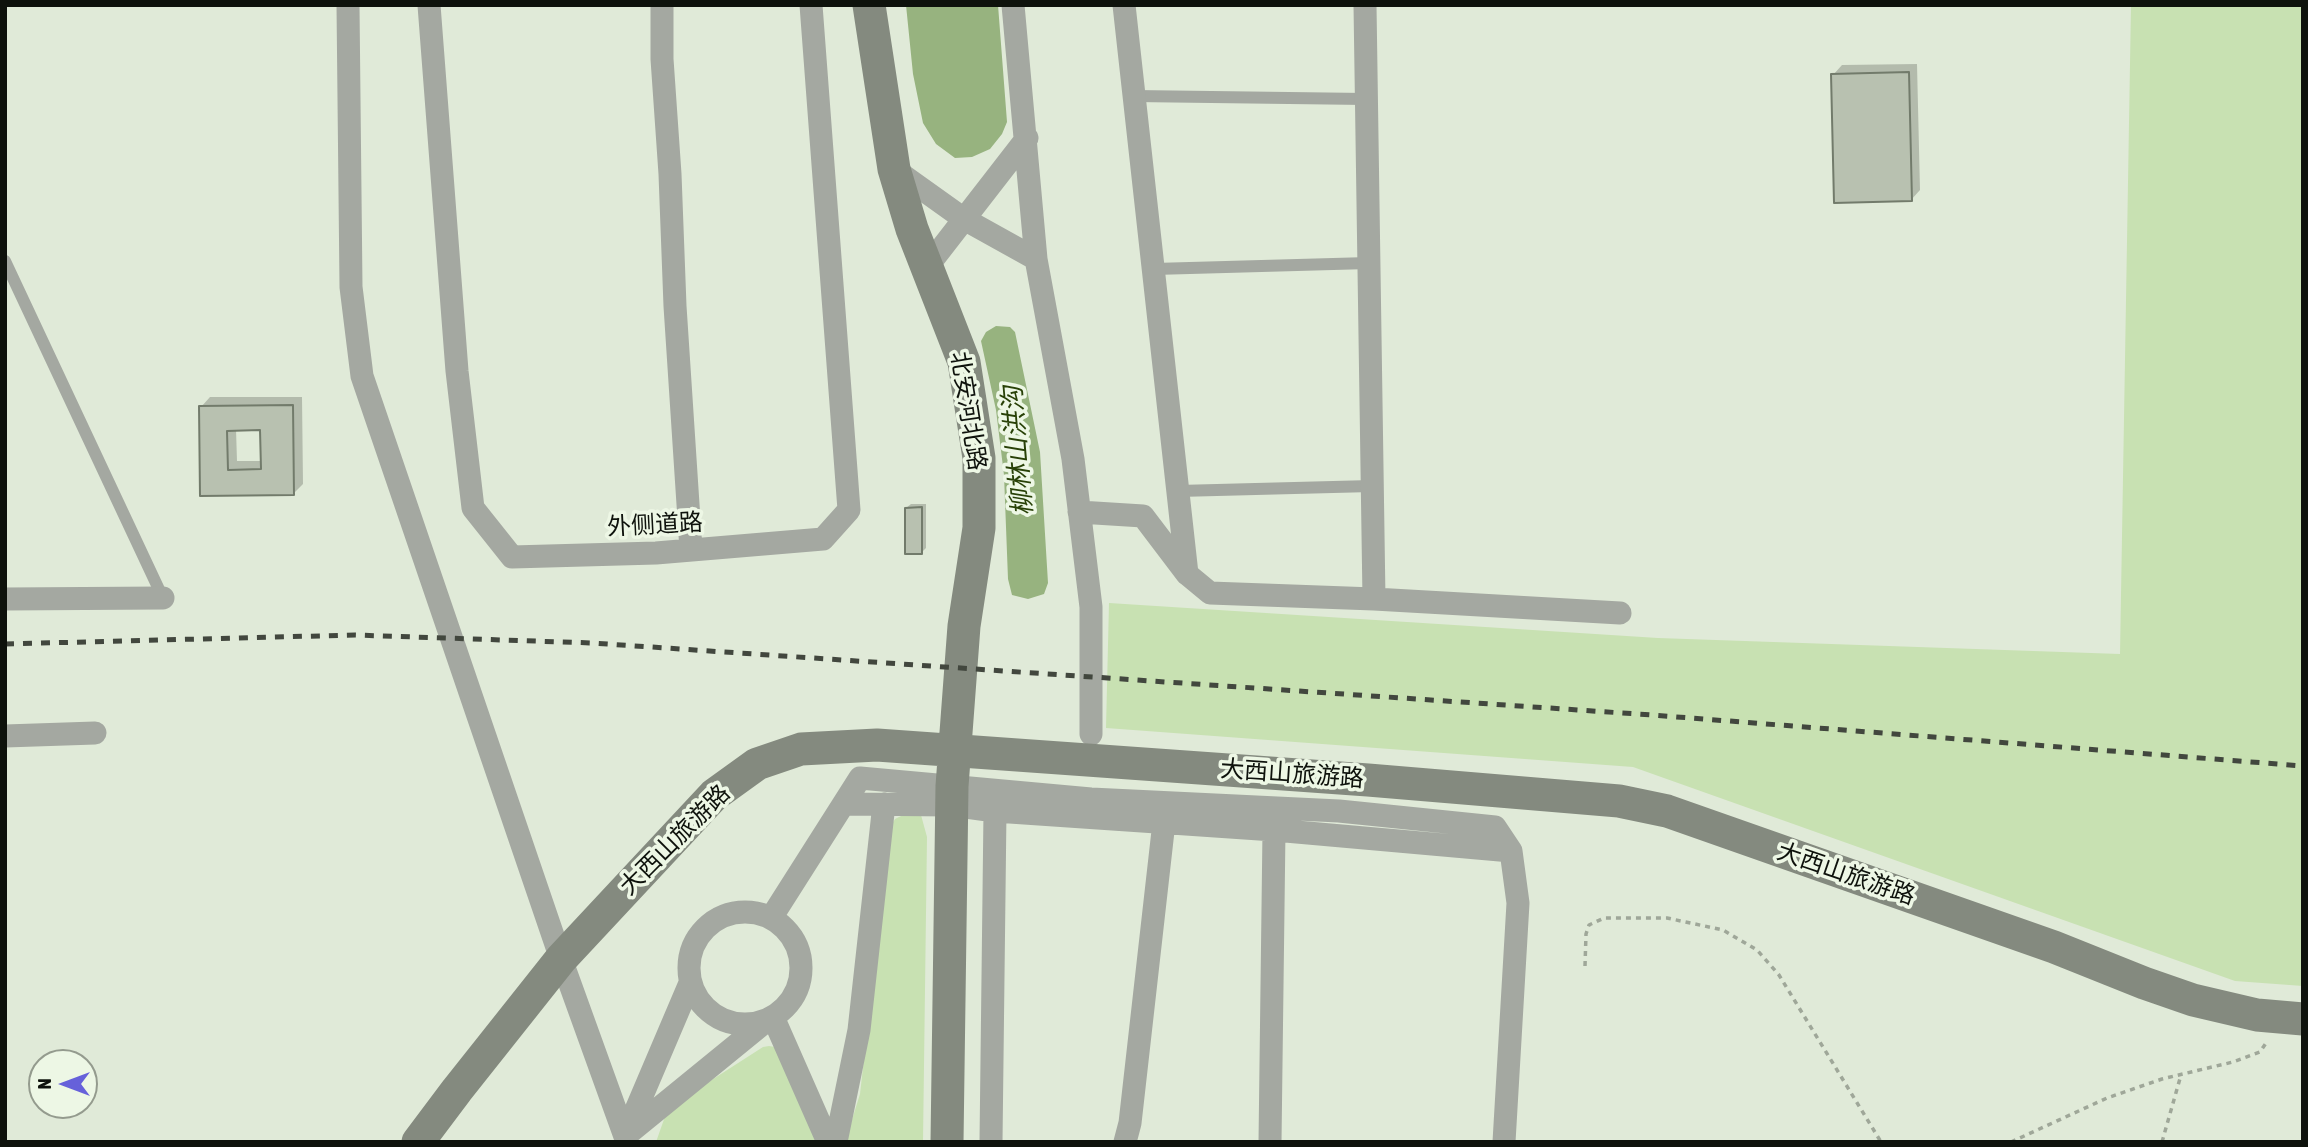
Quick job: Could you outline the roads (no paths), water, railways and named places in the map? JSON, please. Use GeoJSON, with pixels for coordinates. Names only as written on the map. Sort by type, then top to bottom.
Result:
{"type":"FeatureCollection","features":[{"type":"Feature","properties":{"kind":"street"},"geometry":{"type":"LineString","coordinates":[[348,5],[351,287],[362,376],[624,1140]]}},
{"type":"Feature","properties":{"kind":"street","name":"外侧道路"},"geometry":{"type":"LineString","coordinates":[[429,5],[457,371],[472,508],[512,556],[691,550],[823,539],[849,510],[811,5]]}},
{"type":"Feature","properties":{"kind":"street"},"geometry":{"type":"LineString","coordinates":[[662,5],[662,59],[675,306],[691,550]]}},
{"type":"Feature","properties":{"kind":"street","name":"北安河北路"},"geometry":{"type":"LineString","coordinates":[[869,5],[894,169],[912,229],[964,362],[979,458],[979,528],[964,626],[951,795],[947,1142]]}},
{"type":"Feature","properties":{"kind":"street"},"geometry":{"type":"LineString","coordinates":[[1013,5],[1036,259],[1073,459],[1091,607],[1091,734]]}},
{"type":"Feature","properties":{"kind":"street"},"geometry":{"type":"LineString","coordinates":[[1124,5],[1188,574]]}},
{"type":"Feature","properties":{"kind":"street"},"geometry":{"type":"LineString","coordinates":[[1365,5],[1374,598]]}},
{"type":"Feature","properties":{"kind":"street"},"geometry":{"type":"LineString","coordinates":[[927,267],[1027,138]]}},
{"type":"Feature","properties":{"kind":"street"},"geometry":{"type":"LineString","coordinates":[[894,169],[964,219],[1036,259]]}},
{"type":"Feature","properties":{"kind":"street"},"geometry":{"type":"LineString","coordinates":[[1079,512],[1143,516],[1188,574],[1209,593],[1374,598],[1620,612]]}},
{"type":"Feature","properties":{"kind":"street"},"geometry":{"type":"LineString","coordinates":[[5,599],[163,598]]}},
{"type":"Feature","properties":{"kind":"street"},"geometry":{"type":"LineString","coordinates":[[5,736],[95,733]]}},
{"type":"Feature","properties":{"kind":"street","name":"大西山旅游路"},"geometry":{"type":"LineString","coordinates":[[418,1142],[561,959],[714,796],[757,764],[801,749],[877,745],[1502,790],[1619,801],[1667,811],[2054,947],[2193,1000],[2257,1015],[2292,1018]]}},
{"type":"Feature","properties":{"kind":"street"},"geometry":{"type":"LineString","coordinates":[[1091,769],[1091,799]]}},
{"type":"Feature","properties":{"kind":"street"},"geometry":{"type":"LineString","coordinates":[[771,918],[860,778],[951,795],[1339,811],[1495,827],[1511,851],[1518,903],[1504,1142]]}},
{"type":"Feature","properties":{"kind":"street"},"geometry":{"type":"LineString","coordinates":[[845,804],[884,804],[951,795],[995,811],[1274,830],[1511,851]]}},
{"type":"Feature","properties":{"kind":"street"},"geometry":{"type":"LineString","coordinates":[[836,1142],[859,1030],[884,804]]}},
{"type":"Feature","properties":{"kind":"street"},"geometry":{"type":"LineString","coordinates":[[991,1142],[995,811]]}},
{"type":"Feature","properties":{"kind":"street"},"geometry":{"type":"LineString","coordinates":[[1125,1142],[1130,1123],[1164,822]]}},
{"type":"Feature","properties":{"kind":"street"},"geometry":{"type":"LineString","coordinates":[[1270,1142],[1274,830]]}},
{"type":"Feature","properties":{"kind":"street"},"geometry":{"type":"LineString","coordinates":[[735,912],[753,912],[771,918],[786,929],[796,944],[801,962],[800,980],[793,998],[782,1012],[769,1019],[747,1026],[728,1023],[711,1014],[698,1000],[690,983],[688,964],[693,945],[710,924],[735,912]]}},
{"type":"Feature","properties":{"kind":"street"},"geometry":{"type":"LineString","coordinates":[[624,1140],[690,983]]}},
{"type":"Feature","properties":{"kind":"street"},"geometry":{"type":"LineString","coordinates":[[624,1140],[769,1019]]}},
{"type":"Feature","properties":{"kind":"street"},"geometry":{"type":"LineString","coordinates":[[769,1019],[828,1142]]}},
{"type":"Feature","properties":{"kind":"lane"},"geometry":{"type":"LineString","coordinates":[[1134,96],[1366,99]]}},
{"type":"Feature","properties":{"kind":"lane"},"geometry":{"type":"LineString","coordinates":[[5,261],[163,598]]}},
{"type":"Feature","properties":{"kind":"lane"},"geometry":{"type":"LineString","coordinates":[[1153,269],[1369,263]]}},
{"type":"Feature","properties":{"kind":"lane"},"geometry":{"type":"LineString","coordinates":[[1178,491],[1372,486]]}},
{"type":"Feature","properties":{"kind":"water"},"geometry":{"type":"Polygon","coordinates":[[[906,5],[998,5],[1007,122],[1002,134],[990,149],[972,157],[955,158],[936,144],[923,123],[913,74],[906,5]]]}},
{"type":"Feature","properties":{"kind":"water","name":"柳林山洪沟"},"geometry":{"type":"Polygon","coordinates":[[[996,326],[1010,327],[1015,332],[1040,452],[1048,583],[1044,594],[1028,599],[1012,595],[1008,579],[1004,475],[996,410],[981,341],[986,332],[996,326]]]}},
{"type":"Feature","properties":{"kind":"railway"},"geometry":{"type":"LineString","coordinates":[[5,644],[355,635],[592,643],[1652,715],[2303,766]]}}]}
